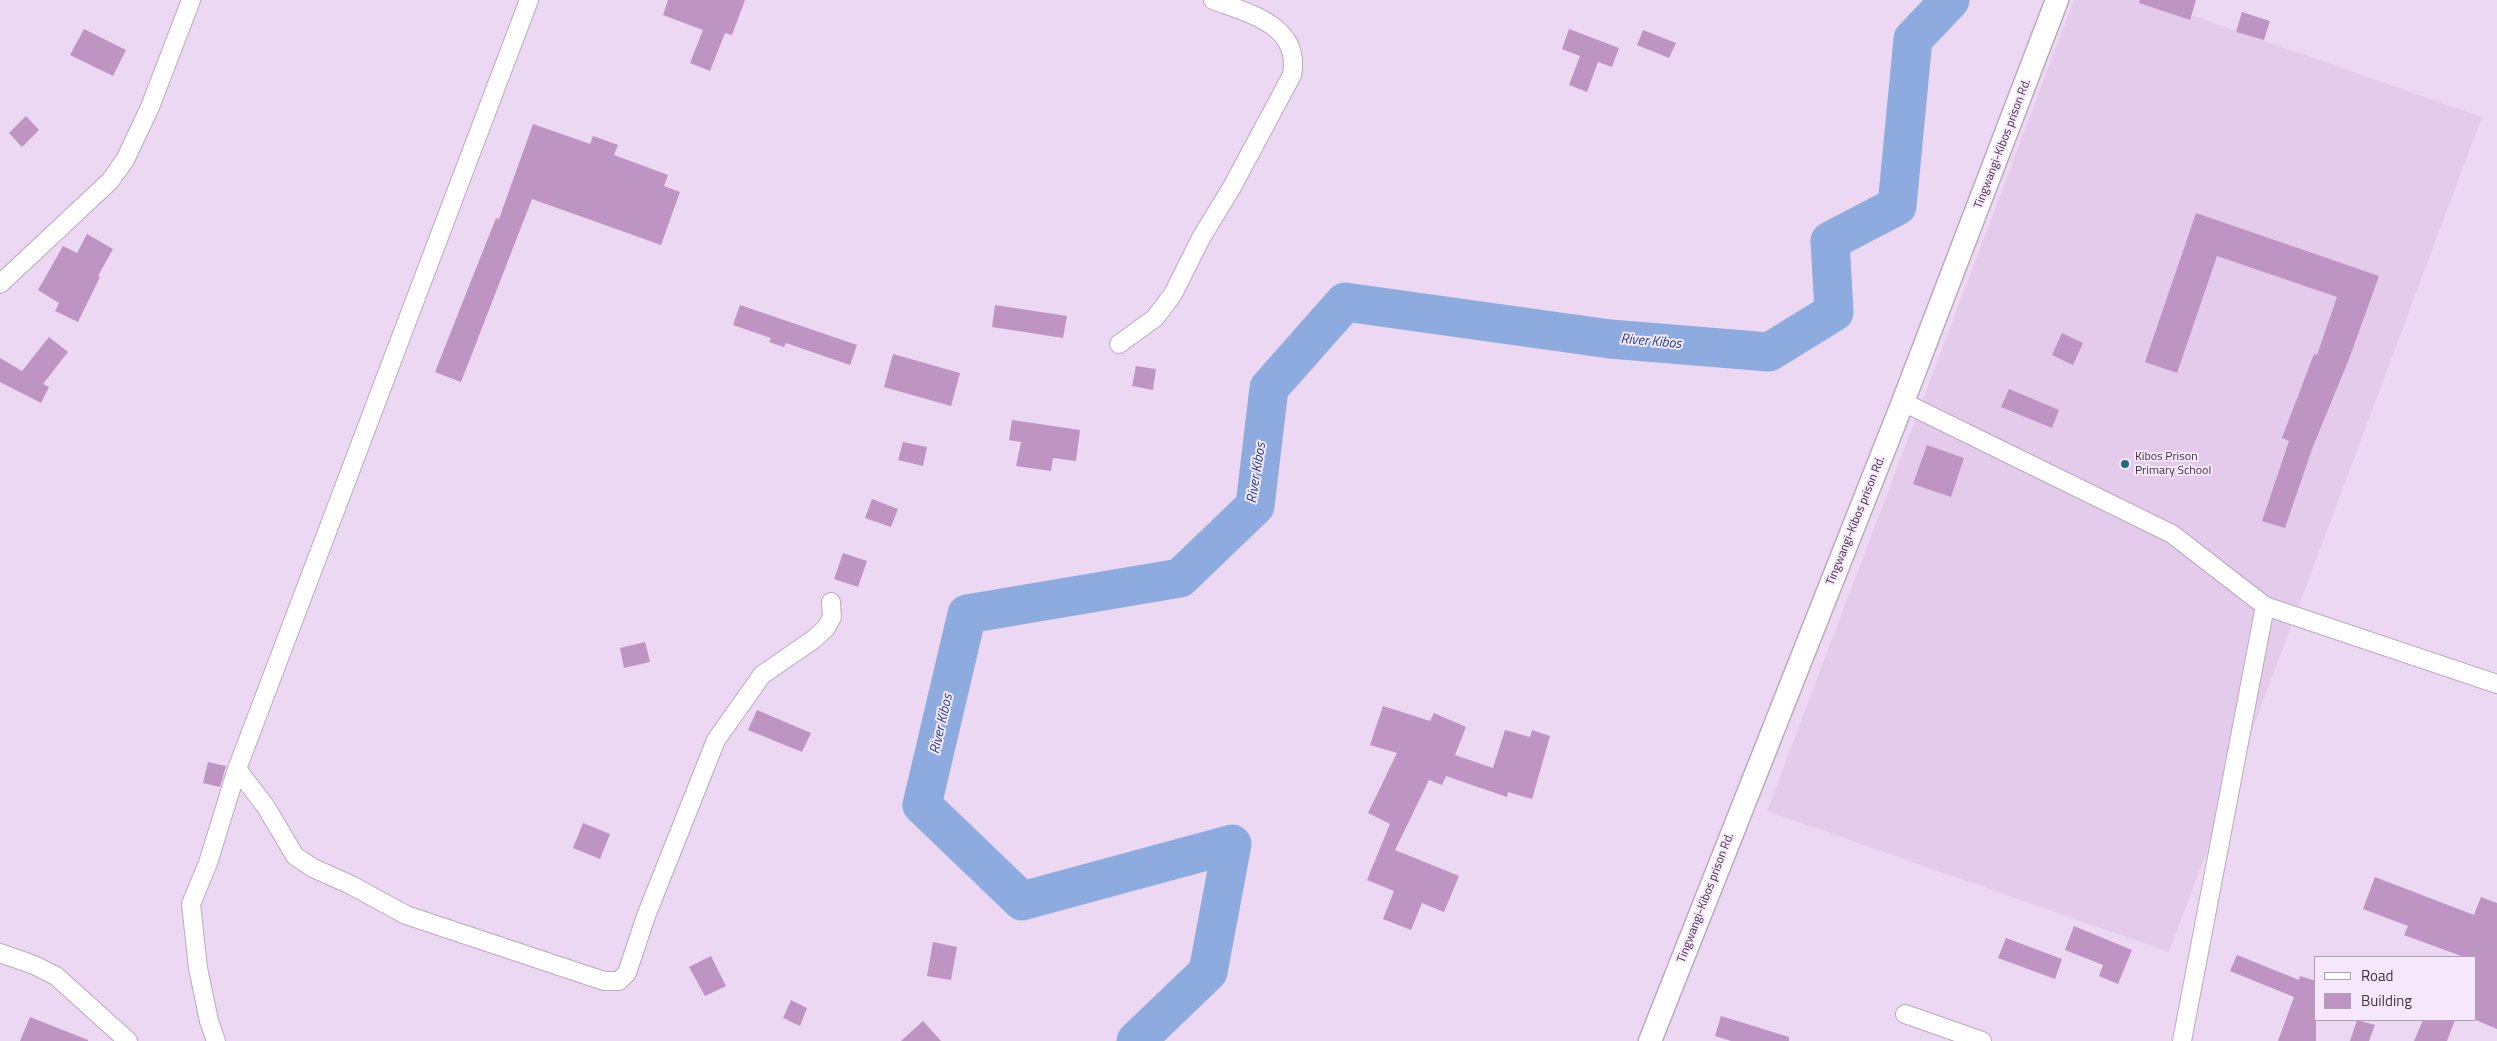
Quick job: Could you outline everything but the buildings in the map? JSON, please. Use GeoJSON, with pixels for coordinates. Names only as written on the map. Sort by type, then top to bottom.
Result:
{"type":"FeatureCollection","features":[{"type":"Feature","properties":{"kind":"street"},"geometry":{"type":"LineString","coordinates":[[0,284],[110,181],[125,160],[150,107],[191,0]]}},
{"type":"Feature","properties":{"kind":"street"},"geometry":{"type":"LineString","coordinates":[[216,1041],[209,1021],[198,968],[191,904],[208,863],[237,768],[530,0]]}},
{"type":"Feature","properties":{"kind":"street"},"geometry":{"type":"LineString","coordinates":[[1119,344],[1155,318],[1173,294],[1201,238],[1232,187],[1292,75],[1294,62],[1290,45],[1280,31],[1262,18],[1213,0]]}},
{"type":"Feature","properties":{"kind":"street","name":"Tingwangi-Kibos prison Rd."},"geometry":{"type":"LineString","coordinates":[[1650,1041],[1903,402],[2057,0]]}},
{"type":"Feature","properties":{"kind":"street"},"geometry":{"type":"LineString","coordinates":[[1903,402],[2172,534],[2265,606],[2497,684]]}},
{"type":"Feature","properties":{"kind":"street"},"geometry":{"type":"LineString","coordinates":[[237,768],[266,807],[295,856],[313,868],[351,885],[406,915],[604,981],[619,981],[627,973],[646,916],[716,740],[762,675],[814,639],[826,628],[832,617],[831,602]]}},
{"type":"Feature","properties":{"kind":"street"},"geometry":{"type":"LineString","coordinates":[[2182,1041],[2265,606]]}},
{"type":"Feature","properties":{"kind":"street"},"geometry":{"type":"LineString","coordinates":[[0,954],[34,965],[56,976],[128,1041]]}},
{"type":"Feature","properties":{"kind":"street"},"geometry":{"type":"LineString","coordinates":[[1905,1014],[1982,1041]]}},
{"type":"Feature","properties":{"kind":"shaded area","name":"Kibos Prison Primary School"},"geometry":{"type":"Polygon","coordinates":[[[2074,0],[2148,0],[2482,117],[2169,952],[1767,811],[2074,0]]]}},
{"type":"Feature","properties":{"kind":"waterway","name":"River Kibos"},"geometry":{"type":"LineString","coordinates":[[1136,1041],[1208,972],[1232,844],[1022,901],[922,805],[967,614],[1180,578],[1255,506],[1269,388],[1345,302],[1610,339],[1769,352],[1834,312],[1830,241],[1897,206],[1913,39],[1950,0]]}},
{"type":"Feature","properties":{"kind":"place","name":"Kibos Prison Primary School"},"geometry":{"type":"Point","coordinates":[2125,464]}}]}
